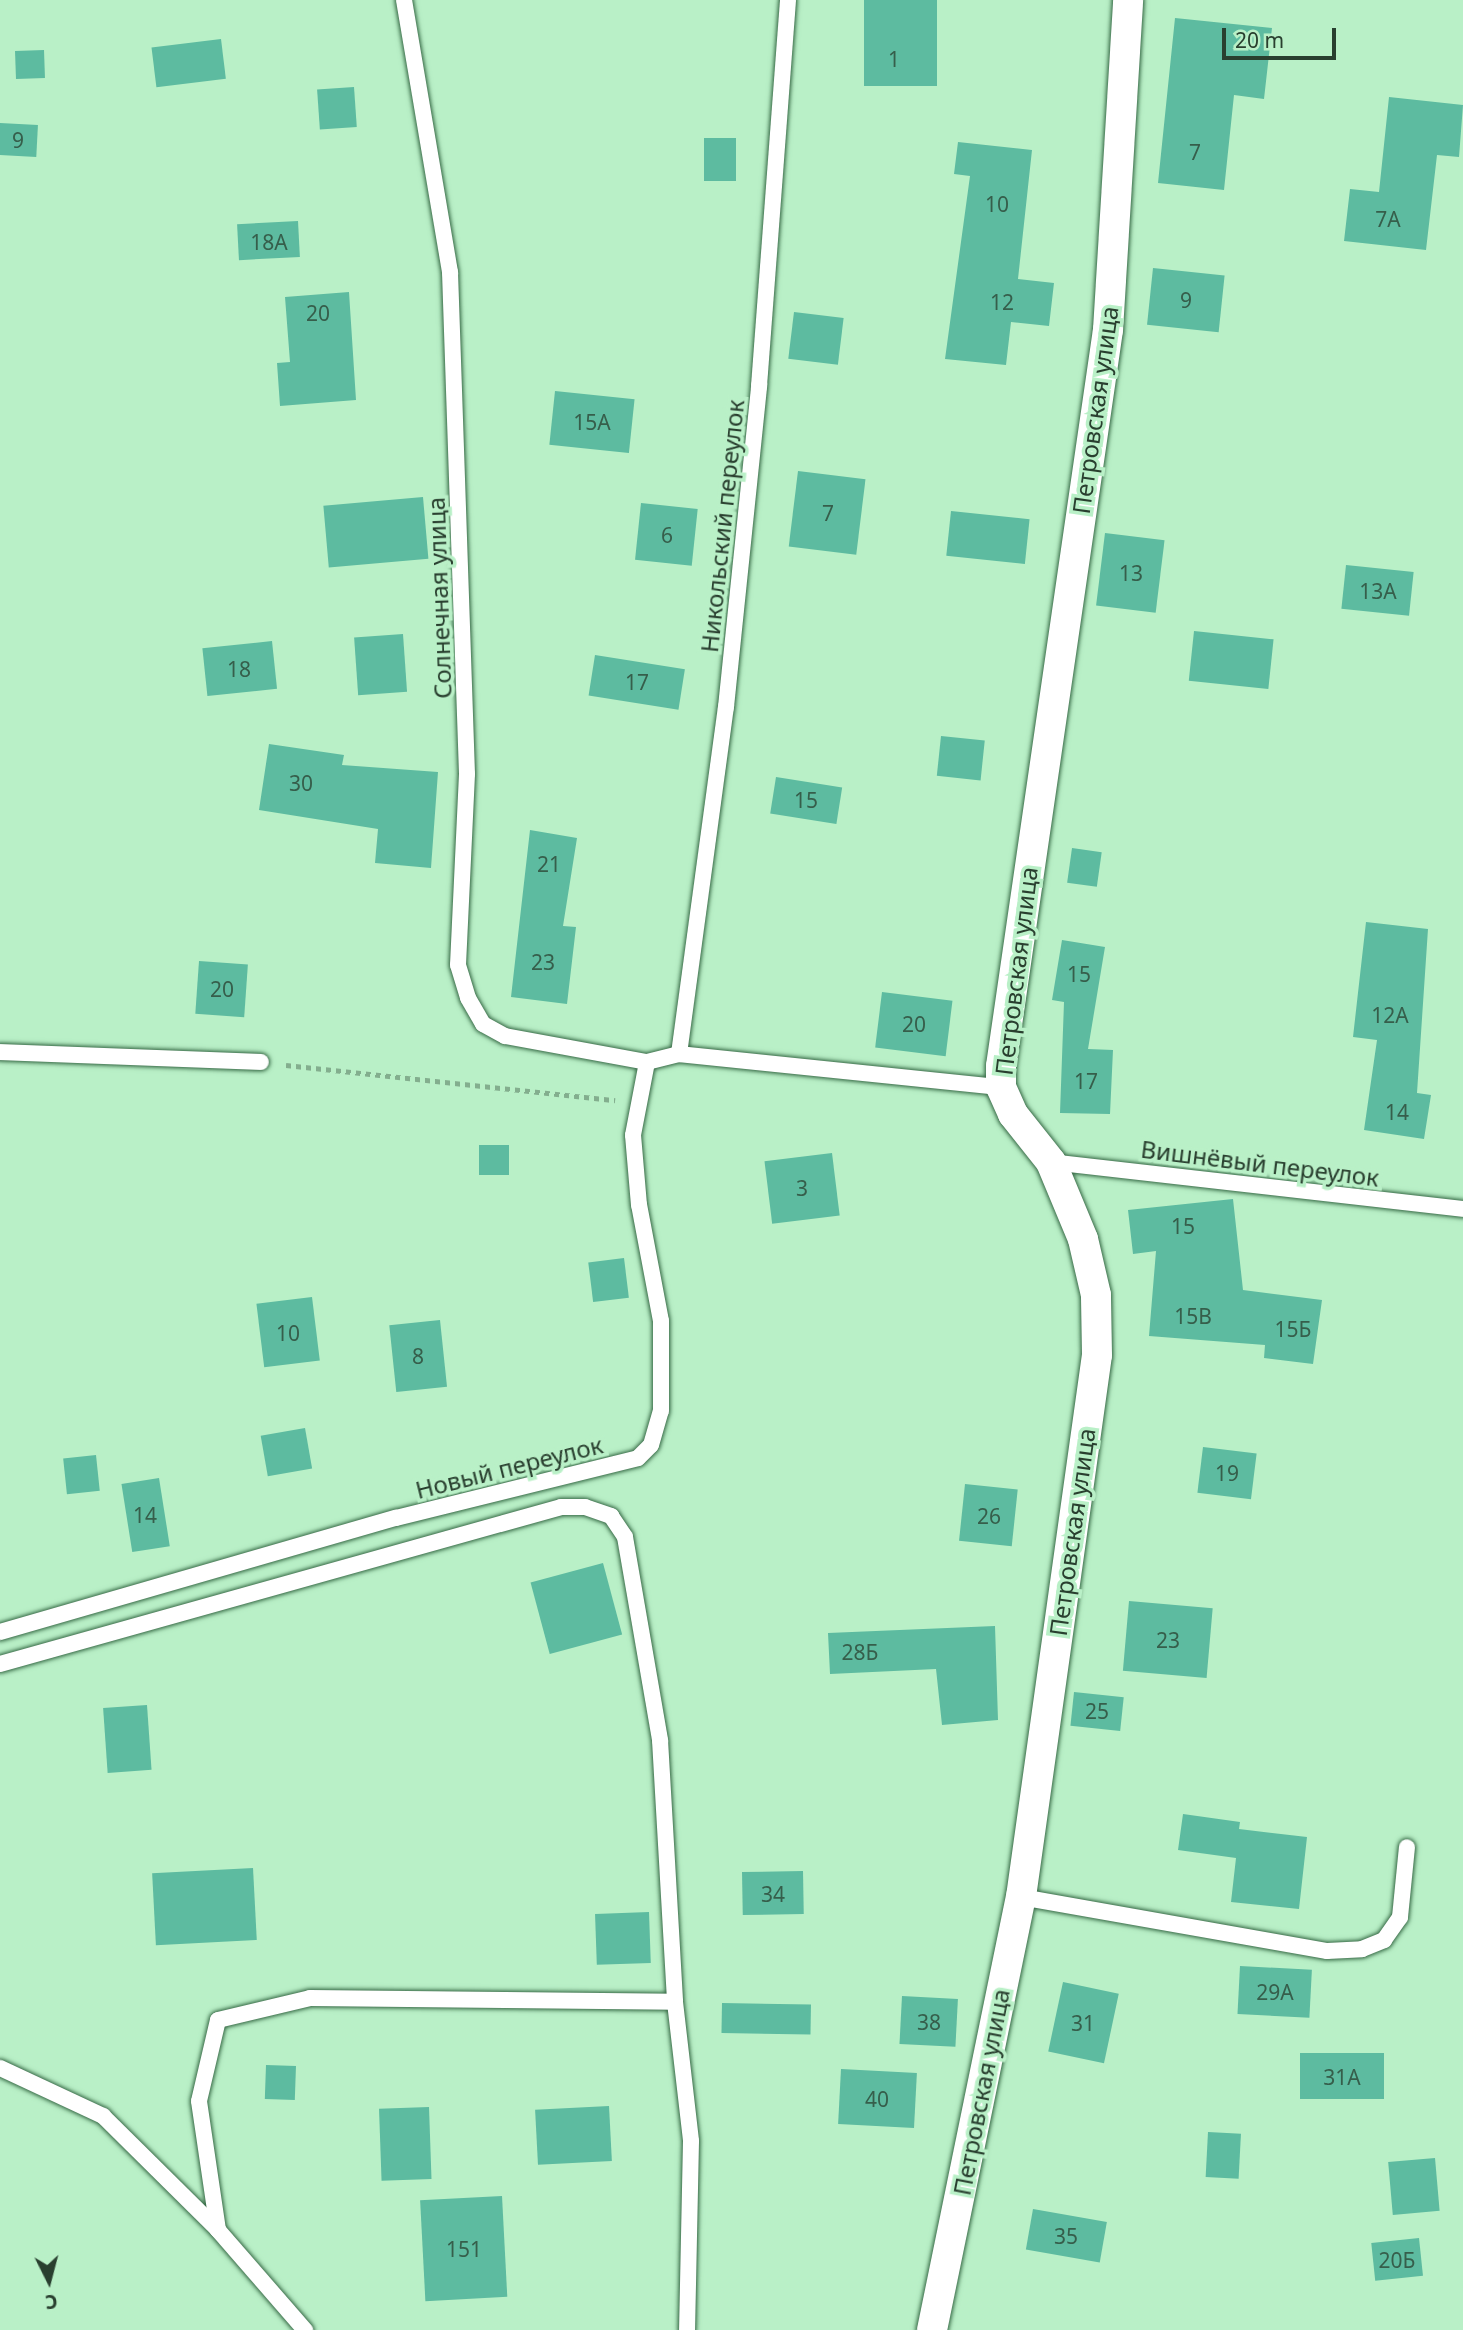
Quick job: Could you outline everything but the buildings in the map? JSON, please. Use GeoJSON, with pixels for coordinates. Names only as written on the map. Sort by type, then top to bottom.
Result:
{"type":"FeatureCollection","features":[{"type":"Feature","properties":{"kind":"street","name":"Петровская улица"},"geometry":{"type":"LineString","coordinates":[[932,2330],[1021,1897],[1097,1355],[1096,1295],[1083,1239],[1051,1162],[1013,1114],[1001,1087],[1108,330],[1128,0]]}},
{"type":"Feature","properties":{"kind":"lane","name":"Солнечная улица"},"geometry":{"type":"LineString","coordinates":[[404,0],[450,272],[467,774],[458,965],[483,1024],[505,1036],[647,1062]]}},
{"type":"Feature","properties":{"kind":"lane","name":"Никольский переулок"},"geometry":{"type":"LineString","coordinates":[[679,1054],[729,680],[759,386],[788,0]]}},
{"type":"Feature","properties":{"kind":"lane"},"geometry":{"type":"LineString","coordinates":[[0,1052],[261,1062]]}},
{"type":"Feature","properties":{"kind":"lane"},"geometry":{"type":"LineString","coordinates":[[647,1062],[679,1054],[1001,1087]]}},
{"type":"Feature","properties":{"kind":"lane","name":"Новый переулок"},"geometry":{"type":"LineString","coordinates":[[0,1632],[397,1518],[638,1458],[652,1445],[661,1411],[661,1321],[633,1135],[647,1062]]}},
{"type":"Feature","properties":{"kind":"lane","name":"Вишнёвый переулок"},"geometry":{"type":"LineString","coordinates":[[1051,1162],[1463,1209]]}},
{"type":"Feature","properties":{"kind":"lane"},"geometry":{"type":"LineString","coordinates":[[0,1664],[561,1507],[585,1507],[611,1516],[625,1537],[660,1740],[675,2002],[691,2141],[687,2330]]}},
{"type":"Feature","properties":{"kind":"lane"},"geometry":{"type":"LineString","coordinates":[[1021,1897],[1327,1951],[1362,1949],[1384,1940],[1400,1917],[1407,1847]]}},
{"type":"Feature","properties":{"kind":"lane"},"geometry":{"type":"LineString","coordinates":[[218,2230],[199,2101],[218,2021],[310,1997],[675,2002]]}},
{"type":"Feature","properties":{"kind":"lane"},"geometry":{"type":"LineString","coordinates":[[0,2068],[103,2116],[218,2230],[305,2330]]}},
{"type":"Feature","properties":{"kind":"path"},"geometry":{"type":"LineString","coordinates":[[261,1062],[639,1102]]}}]}
